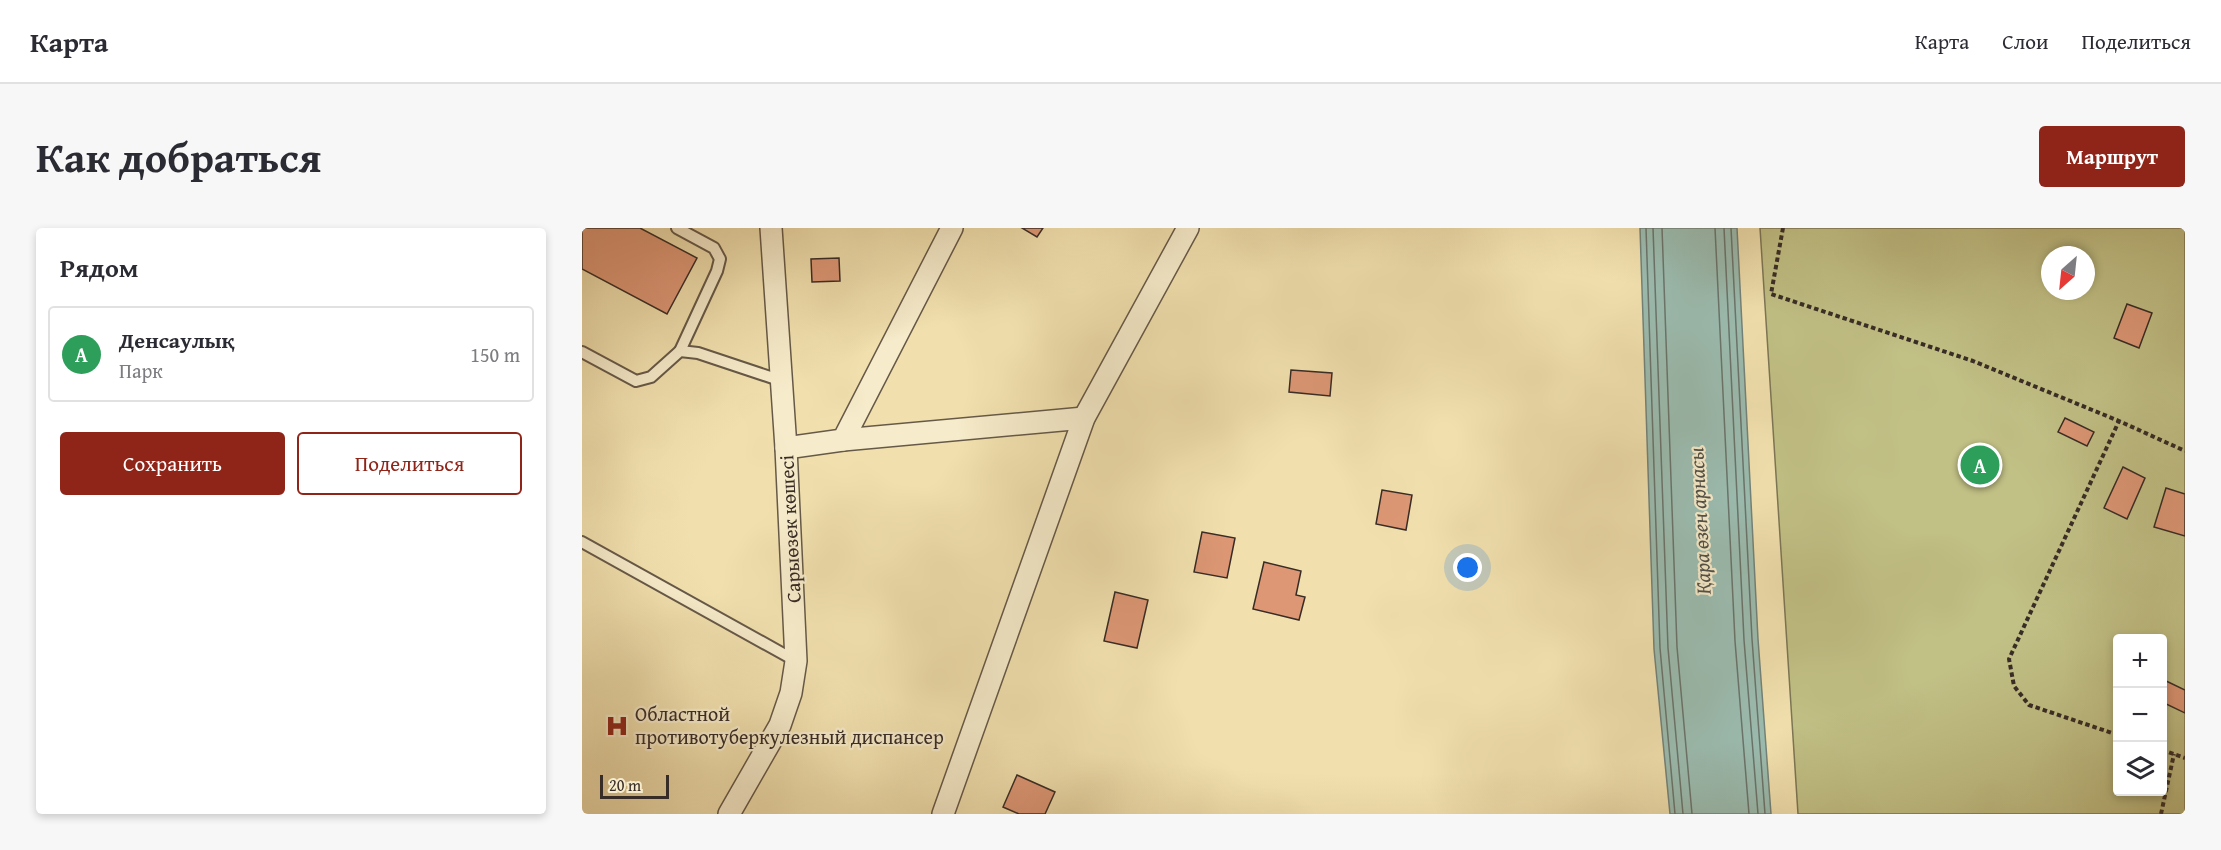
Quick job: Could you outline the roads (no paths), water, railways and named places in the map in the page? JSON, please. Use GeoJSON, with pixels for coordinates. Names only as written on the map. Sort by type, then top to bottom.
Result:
{"type":"FeatureCollection","features":[{"type":"Feature","properties":{"kind":"street","name":"Сарыөзек көшесі"},"geometry":{"type":"LineString","coordinates":[[729,814],[780,725],[791,693],[796,661],[786,448],[771,228]]}},
{"type":"Feature","properties":{"kind":"street"},"geometry":{"type":"LineString","coordinates":[[843,440],[952,228]]}},
{"type":"Feature","properties":{"kind":"street"},"geometry":{"type":"LineString","coordinates":[[943,814],[1084,418],[1188,228]]}},
{"type":"Feature","properties":{"kind":"street"},"geometry":{"type":"LineString","coordinates":[[786,448],[843,440],[1084,418]]}},
{"type":"Feature","properties":{"kind":"lane"},"geometry":{"type":"LineString","coordinates":[[582,352],[636,381],[651,377],[680,351],[720,260],[714,248],[677,228]]}},
{"type":"Feature","properties":{"kind":"lane"},"geometry":{"type":"LineString","coordinates":[[680,351],[698,353],[782,381]]}},
{"type":"Feature","properties":{"kind":"lane"},"geometry":{"type":"LineString","coordinates":[[582,542],[796,661]]}},
{"type":"Feature","properties":{"kind":"water","name":"Қара өзен арнасы"},"geometry":{"type":"Polygon","coordinates":[[[1640,228],[1737,228],[1758,639],[1771,814],[1670,814],[1654,649],[1640,228]]]}},
{"type":"Feature","properties":{"kind":"place","name":"Денсаулық"},"geometry":{"type":"Point","coordinates":[1980,465]}},
{"type":"Feature","properties":{"kind":"place","name":"Областной противотуберкулезный диспансер"},"geometry":{"type":"Point","coordinates":[617,726]}}]}
